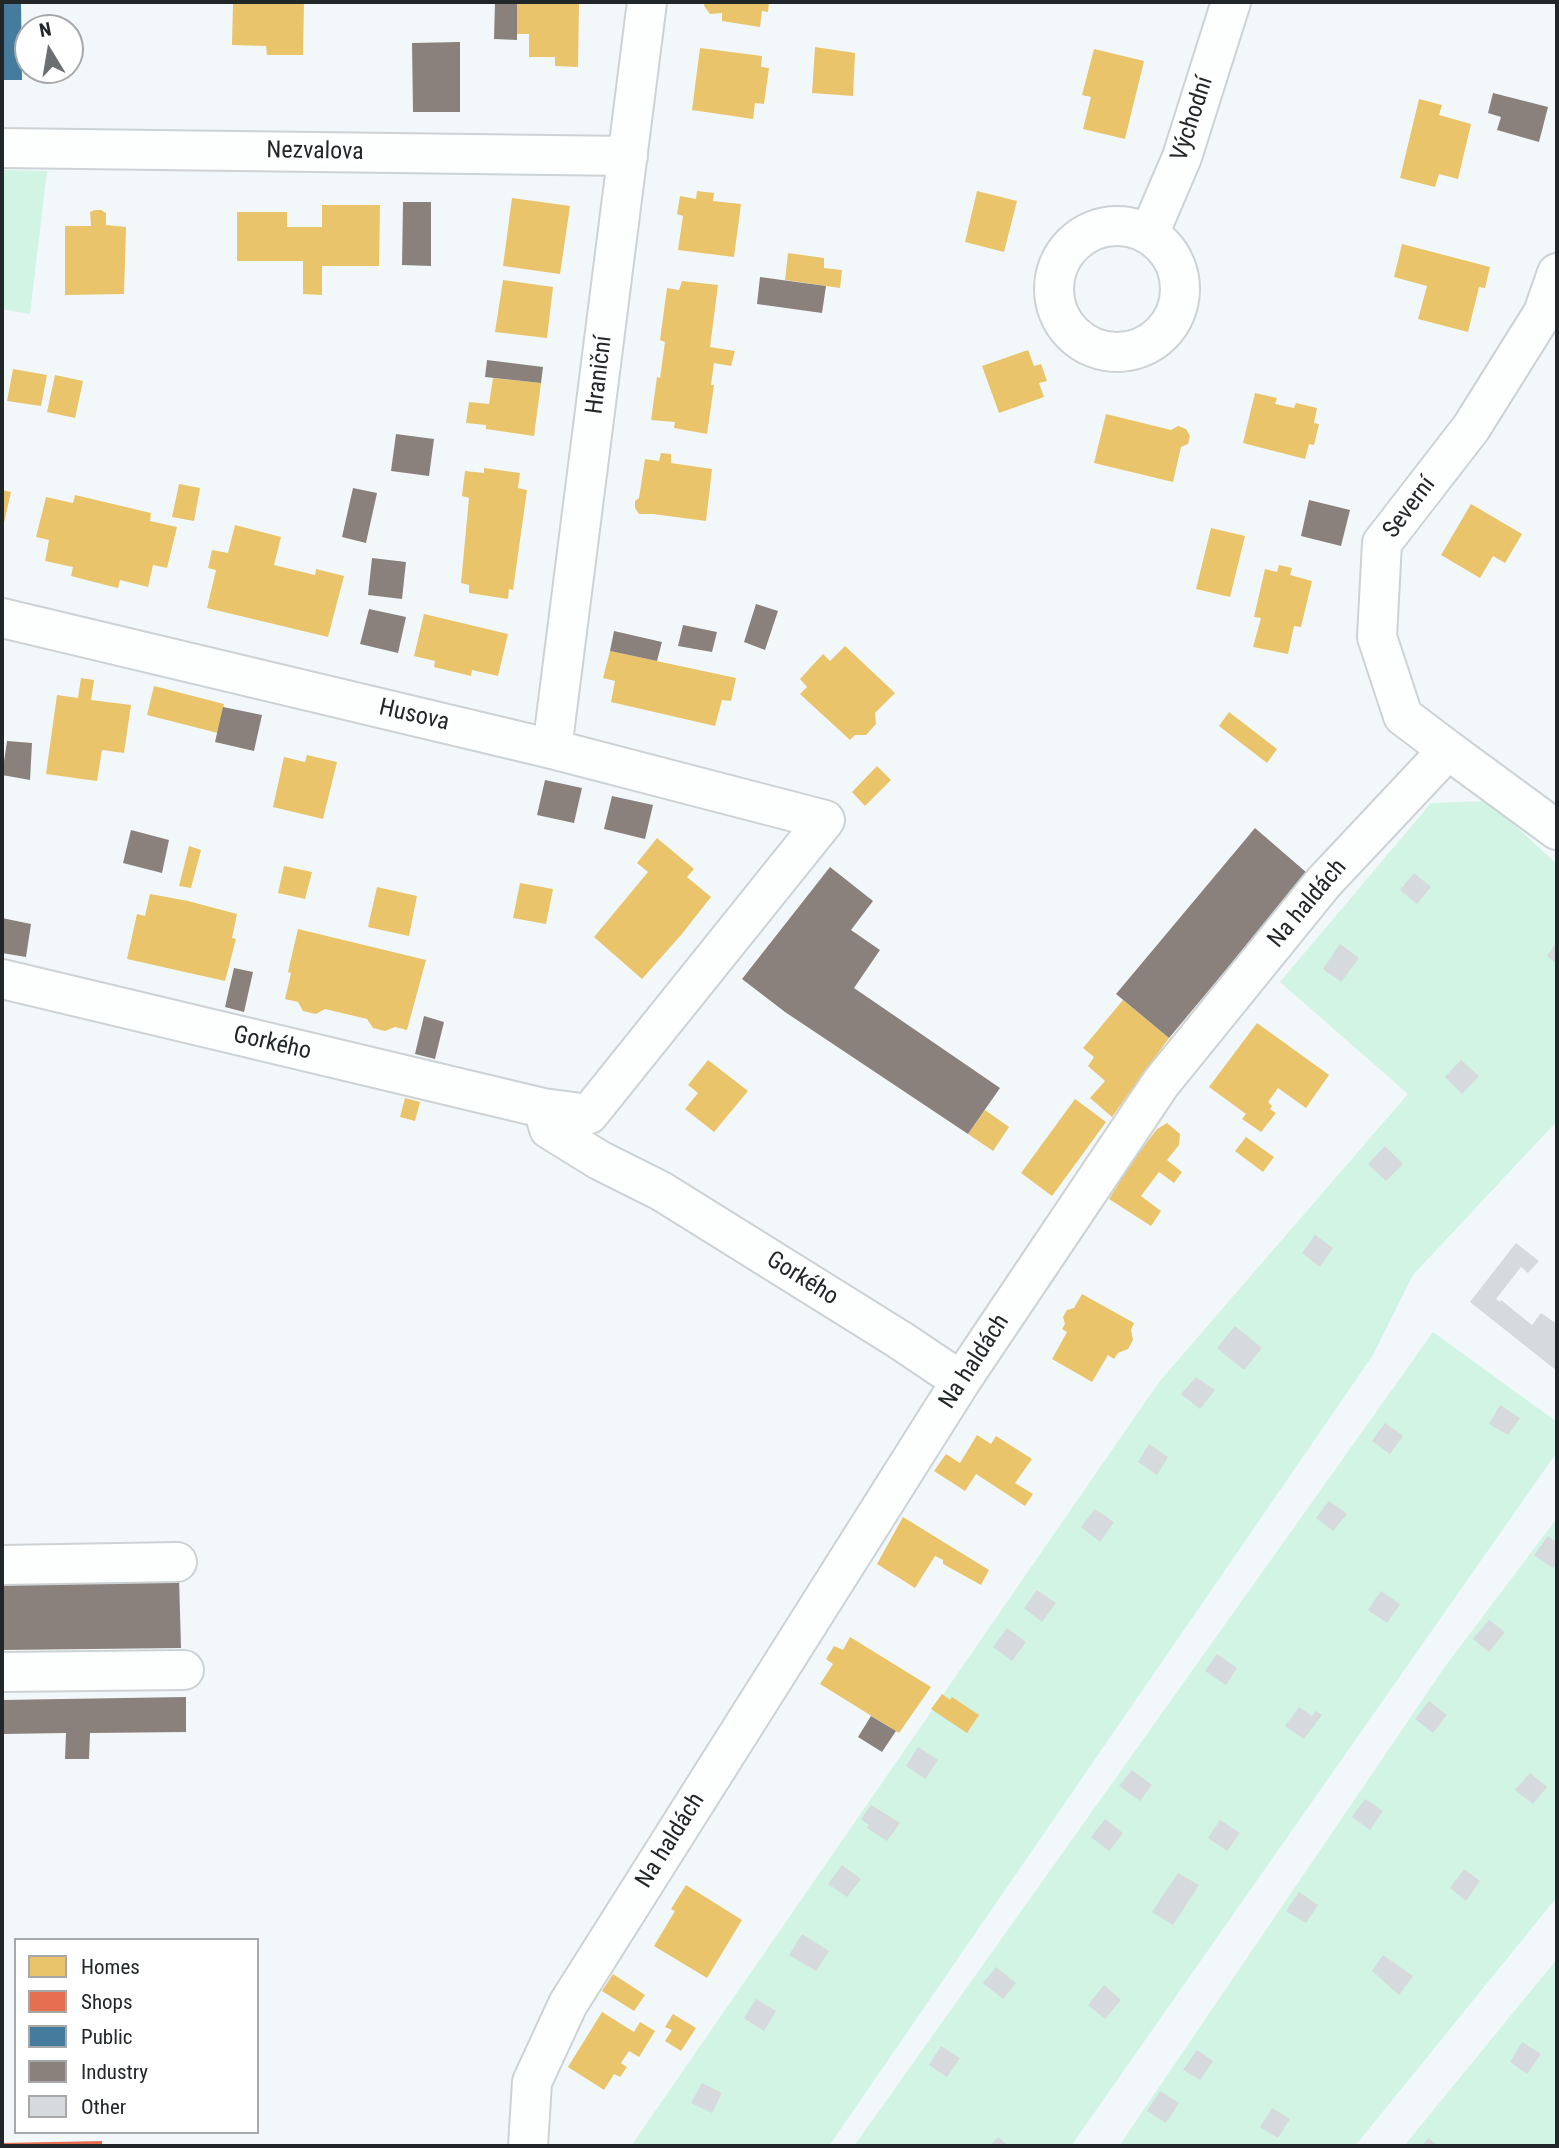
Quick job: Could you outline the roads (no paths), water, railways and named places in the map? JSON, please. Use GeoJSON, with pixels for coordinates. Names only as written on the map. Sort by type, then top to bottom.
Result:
{"type":"FeatureCollection","features":[{"type":"Feature","properties":{"kind":"street","name":"Hraniční"},"geometry":{"type":"LineString","coordinates":[[552,749],[647,2]]}},
{"type":"Feature","properties":{"kind":"street","name":"Východní"},"geometry":{"type":"LineString","coordinates":[[1149,234],[1182,157],[1231,2]]}},
{"type":"Feature","properties":{"kind":"street","name":"Nezvalova"},"geometry":{"type":"LineString","coordinates":[[2,148],[628,156]]}},
{"type":"Feature","properties":{"kind":"street","name":"Severní"},"geometry":{"type":"LineString","coordinates":[[1448,750],[1403,716],[1377,637],[1382,543],[1471,428],[1543,313],[1557,273]]}},
{"type":"Feature","properties":{"kind":"street","name":"Husova"},"geometry":{"type":"LineString","coordinates":[[2,618],[552,749],[825,820]]}},
{"type":"Feature","properties":{"kind":"street"},"geometry":{"type":"LineString","coordinates":[[1448,750],[1557,830]]}},
{"type":"Feature","properties":{"kind":"street","name":"Na haldách"},"geometry":{"type":"LineString","coordinates":[[528,2146],[532,2082],[568,2004],[961,1381],[1161,1083],[1324,882],[1448,750]]}},
{"type":"Feature","properties":{"kind":"street","name":"Gorkého"},"geometry":{"type":"LineString","coordinates":[[2,979],[543,1108],[589,1114],[825,820]]}},
{"type":"Feature","properties":{"kind":"street","name":"Gorkého"},"geometry":{"type":"LineString","coordinates":[[543,1108],[549,1129],[599,1160],[661,1191],[961,1381]]}},
{"type":"Feature","properties":{"kind":"street"},"geometry":{"type":"LineString","coordinates":[[2,1565],[177,1562]]}},
{"type":"Feature","properties":{"kind":"street"},"geometry":{"type":"LineString","coordinates":[[2,1672],[184,1670]]}}]}
